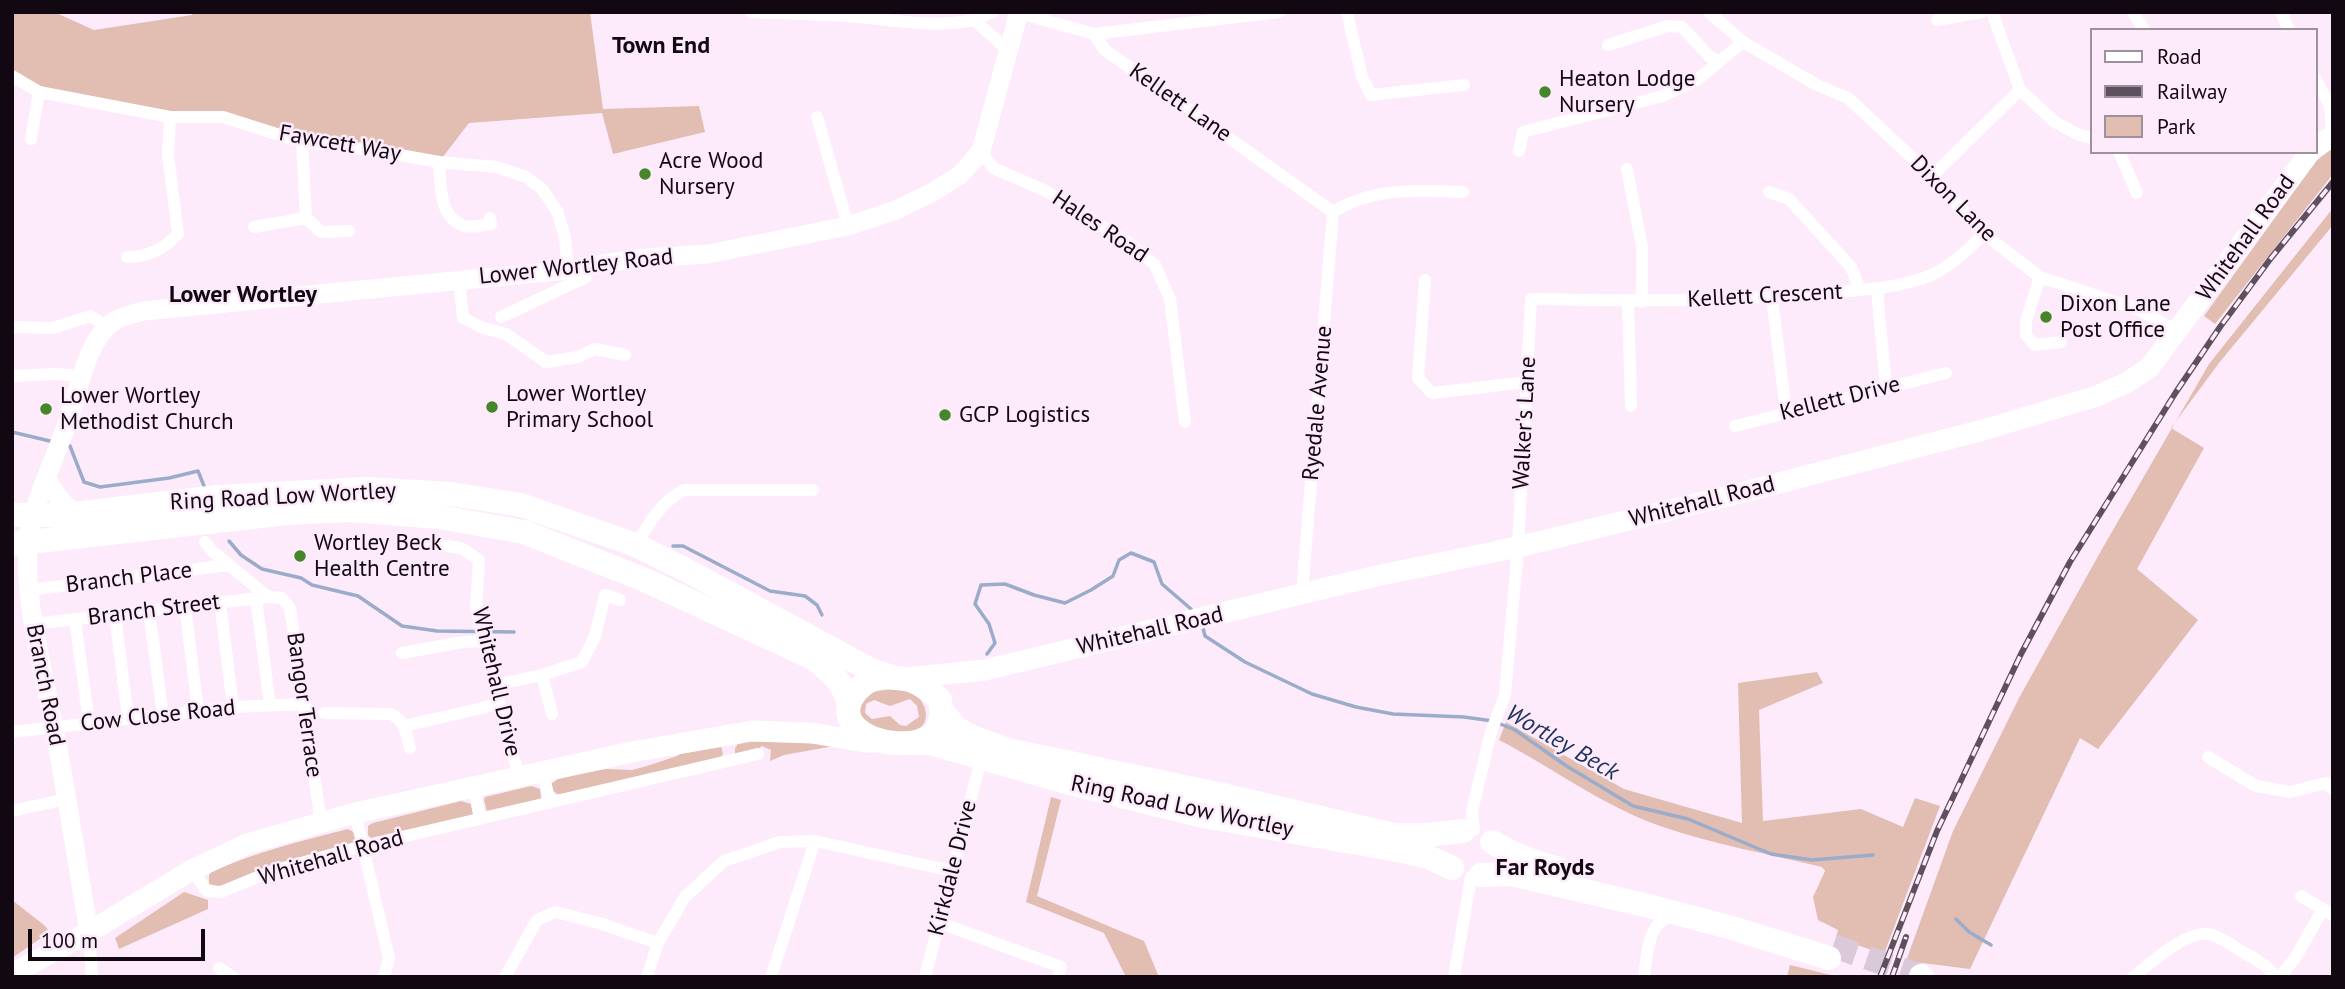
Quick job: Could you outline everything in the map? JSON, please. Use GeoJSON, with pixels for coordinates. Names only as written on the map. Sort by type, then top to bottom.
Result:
{"type":"FeatureCollection","features":[{"type":"Feature","properties":{"kind":"highway","name":"Ring Road Low Wortley"},"geometry":{"type":"LineString","coordinates":[[19,530],[78,513],[217,497],[380,489],[451,494],[522,505],[636,545],[869,669],[899,678]]}},
{"type":"Feature","properties":{"kind":"highway","name":"Ring Road Low Wortley"},"geometry":{"type":"LineString","coordinates":[[19,530],[50,533],[67,539],[287,513],[349,510],[439,517],[524,533],[645,580],[813,658],[835,676],[844,689],[849,705]]}},
{"type":"Feature","properties":{"kind":"highway"},"geometry":{"type":"LineString","coordinates":[[636,545],[642,564],[714,610]]}},
{"type":"Feature","properties":{"kind":"highway"},"geometry":{"type":"LineString","coordinates":[[878,677],[899,678],[931,691],[940,700],[940,726],[926,740],[901,743],[870,736],[857,728],[852,721],[849,705],[859,687],[867,681],[878,677]]}},
{"type":"Feature","properties":{"kind":"highway","name":"Ring Road Low Wortley"},"geometry":{"type":"LineString","coordinates":[[901,743],[930,743],[1066,782],[1203,816],[1408,852],[1468,873],[1511,874],[1831,952],[1742,917],[1540,865],[1476,834],[1394,835],[1218,794],[1008,750],[956,728],[942,709]]}},
{"type":"Feature","properties":{"kind":"highway"},"geometry":{"type":"LineString","coordinates":[[1476,834],[1495,849],[1493,863],[1468,873],[1447,855],[1448,847],[1457,835],[1476,834]]}},
{"type":"Feature","properties":{"kind":"main road"},"geometry":{"type":"LineString","coordinates":[[2317,146],[2332,136]]}},
{"type":"Feature","properties":{"kind":"main road","name":"Whitehall Road"},"geometry":{"type":"LineString","coordinates":[[899,678],[985,670],[1250,608],[1302,593],[1518,547],[1983,430],[2097,396],[2126,383],[2149,368],[2309,154]]}},
{"type":"Feature","properties":{"kind":"main road","name":"Whitehall Road"},"geometry":{"type":"LineString","coordinates":[[942,709],[950,690],[960,680],[985,670]]}},
{"type":"Feature","properties":{"kind":"main road"},"geometry":{"type":"LineString","coordinates":[[812,733],[833,724],[846,713],[849,705]]}},
{"type":"Feature","properties":{"kind":"main road","name":"Whitehall Road"},"geometry":{"type":"LineString","coordinates":[[19,973],[192,870],[247,844],[355,813],[519,776],[727,734],[752,731],[812,733],[865,742],[901,743]]}},
{"type":"Feature","properties":{"kind":"street"},"geometry":{"type":"LineString","coordinates":[[751,12],[949,25],[974,20],[993,12]]}},
{"type":"Feature","properties":{"kind":"street"},"geometry":{"type":"LineString","coordinates":[[1019,13],[1094,34],[1279,12]]}},
{"type":"Feature","properties":{"kind":"street"},"geometry":{"type":"LineString","coordinates":[[1348,12],[1362,78],[1371,95],[1464,85]]}},
{"type":"Feature","properties":{"kind":"street","name":"Dixon Lane"},"geometry":{"type":"LineString","coordinates":[[1709,12],[1743,42],[1817,85],[1848,98],[1932,176],[1984,234],[2040,276],[2140,310],[2177,332]]}},
{"type":"Feature","properties":{"kind":"street"},"geometry":{"type":"LineString","coordinates":[[1937,20],[1982,12]]}},
{"type":"Feature","properties":{"kind":"street"},"geometry":{"type":"LineString","coordinates":[[1992,12],[2020,90],[2055,122],[2090,138]]}},
{"type":"Feature","properties":{"kind":"street"},"geometry":{"type":"LineString","coordinates":[[2133,12],[2143,28]]}},
{"type":"Feature","properties":{"kind":"street","name":"Lower Wortley Road"},"geometry":{"type":"LineString","coordinates":[[108,327],[116,321],[143,311],[577,268],[632,259],[708,254],[848,226],[896,210],[960,175],[981,151],[1019,13]]}},
{"type":"Feature","properties":{"kind":"street"},"geometry":{"type":"LineString","coordinates":[[974,20],[1009,51]]}},
{"type":"Feature","properties":{"kind":"street"},"geometry":{"type":"LineString","coordinates":[[1608,45],[1668,26],[1682,27],[1709,56],[1719,62]]}},
{"type":"Feature","properties":{"kind":"street","name":"Kellett Lane"},"geometry":{"type":"LineString","coordinates":[[1094,34],[1105,50],[1333,212]]}},
{"type":"Feature","properties":{"kind":"street"},"geometry":{"type":"LineString","coordinates":[[1519,151],[1523,132],[1662,96],[1698,79],[1743,42]]}},
{"type":"Feature","properties":{"kind":"street","name":"Fawcett Way"},"geometry":{"type":"LineString","coordinates":[[12,76],[39,92],[170,117],[223,117],[302,142],[372,150],[439,162],[497,167],[526,177],[542,189],[557,211],[577,268]]}},
{"type":"Feature","properties":{"kind":"street"},"geometry":{"type":"LineString","coordinates":[[2317,82],[2330,106],[2332,136]]}},
{"type":"Feature","properties":{"kind":"street"},"geometry":{"type":"LineString","coordinates":[[1932,176],[2020,90]]}},
{"type":"Feature","properties":{"kind":"street"},"geometry":{"type":"LineString","coordinates":[[31,139],[39,92]]}},
{"type":"Feature","properties":{"kind":"street"},"geometry":{"type":"LineString","coordinates":[[127,257],[145,256],[165,247],[178,234],[168,155],[170,117]]}},
{"type":"Feature","properties":{"kind":"street"},"geometry":{"type":"LineString","coordinates":[[817,117],[848,226]]}},
{"type":"Feature","properties":{"kind":"street"},"geometry":{"type":"LineString","coordinates":[[302,142],[306,218],[321,232],[349,231]]}},
{"type":"Feature","properties":{"kind":"street","name":"Hales Road"},"geometry":{"type":"LineString","coordinates":[[981,151],[993,168],[1046,191],[1128,242],[1155,265],[1170,299],[1185,422]]}},
{"type":"Feature","properties":{"kind":"street"},"geometry":{"type":"LineString","coordinates":[[2120,154],[2137,193]]}},
{"type":"Feature","properties":{"kind":"street"},"geometry":{"type":"LineString","coordinates":[[439,162],[442,200],[450,217],[465,227],[491,224],[490,218]]}},
{"type":"Feature","properties":{"kind":"street"},"geometry":{"type":"LineString","coordinates":[[1628,169],[1642,247],[1642,302]]}},
{"type":"Feature","properties":{"kind":"street"},"geometry":{"type":"LineString","coordinates":[[1333,212],[1357,199],[1403,190],[1463,192]]}},
{"type":"Feature","properties":{"kind":"street"},"geometry":{"type":"LineString","coordinates":[[1769,192],[1789,199],[1851,267],[1860,290]]}},
{"type":"Feature","properties":{"kind":"street","name":"Ryedale Avenue"},"geometry":{"type":"LineString","coordinates":[[1302,593],[1333,212]]}},
{"type":"Feature","properties":{"kind":"street"},"geometry":{"type":"LineString","coordinates":[[254,227],[306,218]]}},
{"type":"Feature","properties":{"kind":"street","name":"Kellett Crescent"},"geometry":{"type":"LineString","coordinates":[[1531,299],[1642,302],[1772,298],[1877,290],[1929,276],[1954,261],[1984,234]]}},
{"type":"Feature","properties":{"kind":"street"},"geometry":{"type":"LineString","coordinates":[[501,317],[586,277],[577,268]]}},
{"type":"Feature","properties":{"kind":"street"},"geometry":{"type":"LineString","coordinates":[[2040,276],[2026,321],[2026,335],[2035,345],[2061,342]]}},
{"type":"Feature","properties":{"kind":"street"},"geometry":{"type":"LineString","coordinates":[[459,280],[463,318],[483,328],[506,334],[546,362],[579,358],[595,342],[625,355]]}},
{"type":"Feature","properties":{"kind":"street"},"geometry":{"type":"LineString","coordinates":[[1425,280],[1418,378],[1432,393],[1527,382]]}},
{"type":"Feature","properties":{"kind":"street"},"geometry":{"type":"LineString","coordinates":[[1877,290],[1885,388]]}},
{"type":"Feature","properties":{"kind":"street"},"geometry":{"type":"LineString","coordinates":[[1772,298],[1786,412]]}},
{"type":"Feature","properties":{"kind":"street","name":"Walker's Lane"},"geometry":{"type":"LineString","coordinates":[[1476,834],[1472,811],[1491,732],[1504,695],[1518,547],[1531,299]]}},
{"type":"Feature","properties":{"kind":"street"},"geometry":{"type":"LineString","coordinates":[[1628,301],[1631,406]]}},
{"type":"Feature","properties":{"kind":"street"},"geometry":{"type":"LineString","coordinates":[[12,327],[53,328],[90,316],[108,327]]}},
{"type":"Feature","properties":{"kind":"street","name":"Branch Road"},"geometry":{"type":"LineString","coordinates":[[89,932],[54,727],[33,624],[19,530],[47,480],[94,344],[108,327]]}},
{"type":"Feature","properties":{"kind":"street","name":"Kellett Drive"},"geometry":{"type":"LineString","coordinates":[[1735,426],[1945,373]]}},
{"type":"Feature","properties":{"kind":"street"},"geometry":{"type":"LineString","coordinates":[[12,376],[82,376]]}},
{"type":"Feature","properties":{"kind":"street"},"geometry":{"type":"LineString","coordinates":[[47,480],[66,507],[78,513]]}},
{"type":"Feature","properties":{"kind":"street"},"geometry":{"type":"LineString","coordinates":[[636,545],[670,497],[684,490],[813,491]]}},
{"type":"Feature","properties":{"kind":"street","name":"Branch Place"},"geometry":{"type":"LineString","coordinates":[[205,542],[266,597]]}},
{"type":"Feature","properties":{"kind":"street","name":"Whitehall Drive"},"geometry":{"type":"LineString","coordinates":[[426,543],[461,548],[479,560],[476,608],[519,776]]}},
{"type":"Feature","properties":{"kind":"street","name":"Branch Place"},"geometry":{"type":"LineString","coordinates":[[30,590],[229,565]]}},
{"type":"Feature","properties":{"kind":"street"},"geometry":{"type":"LineString","coordinates":[[495,685],[542,675],[582,662],[595,636],[601,593],[620,600]]}},
{"type":"Feature","properties":{"kind":"street"},"geometry":{"type":"LineString","coordinates":[[266,597],[270,705]]}},
{"type":"Feature","properties":{"kind":"street","name":"Branch Street"},"geometry":{"type":"LineString","coordinates":[[33,624],[266,597]]}},
{"type":"Feature","properties":{"kind":"street","name":"Bangor Terrace"},"geometry":{"type":"LineString","coordinates":[[266,597],[286,601],[290,608],[321,823]]}},
{"type":"Feature","properties":{"kind":"street"},"geometry":{"type":"LineString","coordinates":[[220,602],[233,707]]}},
{"type":"Feature","properties":{"kind":"street"},"geometry":{"type":"LineString","coordinates":[[185,606],[198,711]]}},
{"type":"Feature","properties":{"kind":"street"},"geometry":{"type":"LineString","coordinates":[[149,611],[163,715]]}},
{"type":"Feature","properties":{"kind":"street"},"geometry":{"type":"LineString","coordinates":[[115,615],[128,719]]}},
{"type":"Feature","properties":{"kind":"street"},"geometry":{"type":"LineString","coordinates":[[75,619],[89,723]]}},
{"type":"Feature","properties":{"kind":"street"},"geometry":{"type":"LineString","coordinates":[[402,653],[483,640]]}},
{"type":"Feature","properties":{"kind":"street"},"geometry":{"type":"LineString","coordinates":[[542,675],[552,714]]}},
{"type":"Feature","properties":{"kind":"street","name":"Cow Close Road"},"geometry":{"type":"LineString","coordinates":[[12,732],[233,707],[305,704]]}},
{"type":"Feature","properties":{"kind":"street"},"geometry":{"type":"LineString","coordinates":[[404,726],[499,704]]}},
{"type":"Feature","properties":{"kind":"street"},"geometry":{"type":"LineString","coordinates":[[324,713],[391,714],[404,726],[410,748]]}},
{"type":"Feature","properties":{"kind":"street"},"geometry":{"type":"LineString","coordinates":[[727,734],[732,759]]}},
{"type":"Feature","properties":{"kind":"street","name":"Whitehall Road"},"geometry":{"type":"LineString","coordinates":[[192,870],[207,891],[221,892],[272,871],[363,846],[758,754]]}},
{"type":"Feature","properties":{"kind":"street"},"geometry":{"type":"LineString","coordinates":[[2208,757],[2256,786],[2290,792],[2326,783],[2333,789]]}},
{"type":"Feature","properties":{"kind":"street","name":"Kirkdale Drive"},"geometry":{"type":"LineString","coordinates":[[925,977],[981,759]]}},
{"type":"Feature","properties":{"kind":"street"},"geometry":{"type":"LineString","coordinates":[[543,772],[550,803]]}},
{"type":"Feature","properties":{"kind":"street"},"geometry":{"type":"LineString","coordinates":[[474,787],[480,819]]}},
{"type":"Feature","properties":{"kind":"street"},"geometry":{"type":"LineString","coordinates":[[12,811],[66,799]]}},
{"type":"Feature","properties":{"kind":"street"},"geometry":{"type":"LineString","coordinates":[[355,813],[389,958],[384,977]]}},
{"type":"Feature","properties":{"kind":"street"},"geometry":{"type":"LineString","coordinates":[[771,977],[815,841]]}},
{"type":"Feature","properties":{"kind":"street"},"geometry":{"type":"LineString","coordinates":[[647,977],[659,943],[685,897],[724,861],[780,842],[815,841],[952,871]]}},
{"type":"Feature","properties":{"kind":"street"},"geometry":{"type":"LineString","coordinates":[[1454,977],[1468,873]]}},
{"type":"Feature","properties":{"kind":"street"},"geometry":{"type":"LineString","coordinates":[[2133,977],[2186,938],[2203,933],[2213,934],[2227,942],[2269,968],[2278,977],[2328,912],[2301,895]]}},
{"type":"Feature","properties":{"kind":"street"},"geometry":{"type":"LineString","coordinates":[[505,977],[537,920],[555,912],[659,943]]}},
{"type":"Feature","properties":{"kind":"street"},"geometry":{"type":"LineString","coordinates":[[1644,975],[1651,935],[1656,925],[1663,918],[1676,913]]}},
{"type":"Feature","properties":{"kind":"street"},"geometry":{"type":"LineString","coordinates":[[940,923],[1061,967],[1058,977]]}},
{"type":"Feature","properties":{"kind":"street"},"geometry":{"type":"LineString","coordinates":[[89,932],[92,977]]}},
{"type":"Feature","properties":{"kind":"street"},"geometry":{"type":"LineString","coordinates":[[219,968],[233,977]]}},
{"type":"Feature","properties":{"kind":"green space"},"geometry":{"type":"Polygon","coordinates":[[[12,12],[54,12],[94,30],[192,15],[194,12],[590,12],[603,109],[699,106],[705,132],[613,154],[602,113],[469,123],[439,162],[302,142],[223,117],[170,117],[39,92],[12,76],[12,12]]]}},
{"type":"Feature","properties":{"kind":"green space"},"geometry":{"type":"Polygon","coordinates":[[[2333,148],[2333,174],[2215,324],[2204,316],[2316,161],[2333,148]]]}},
{"type":"Feature","properties":{"kind":"green space"},"geometry":{"type":"Polygon","coordinates":[[[2333,208],[2333,225],[2219,363],[2176,422],[2209,364],[2333,208]]]}},
{"type":"Feature","properties":{"kind":"green space"},"geometry":{"type":"Polygon","coordinates":[[[2172,428],[2204,448],[2137,569],[2198,620],[2098,749],[2080,738],[1970,969],[1906,961],[1953,831],[2019,698],[2172,428]]]}},
{"type":"Feature","properties":{"kind":"green space"},"geometry":{"type":"Polygon","coordinates":[[[1817,672],[1823,683],[1759,710],[1763,821],[1861,809],[1903,827],[1915,798],[1940,806],[1884,954],[1836,938],[1838,930],[1818,920],[1813,897],[1825,871],[1822,867],[1720,843],[1639,818],[1499,740],[1506,722],[1624,789],[1742,823],[1738,683],[1817,672]]]}},
{"type":"Feature","properties":{"kind":"green space"},"geometry":{"type":"Polygon","coordinates":[[[905,689],[913,693],[923,704],[926,717],[924,723],[920,728],[904,732],[882,731],[868,726],[859,719],[856,700],[873,692],[905,689]],[[910,699],[890,706],[874,700],[866,704],[865,713],[872,719],[890,716],[900,725],[906,726],[919,717],[917,706],[910,699]]]}},
{"type":"Feature","properties":{"kind":"green space"},"geometry":{"type":"Polygon","coordinates":[[[749,741],[792,741],[834,746],[784,755],[770,761],[771,750],[762,746],[756,751],[735,754],[738,744],[749,741]]]}},
{"type":"Feature","properties":{"kind":"green space"},"geometry":{"type":"Polygon","coordinates":[[[721,746],[723,754],[720,758],[562,794],[551,789],[551,784],[559,778],[606,769],[632,770],[677,756],[689,748],[721,746]]]}},
{"type":"Feature","properties":{"kind":"green space"},"geometry":{"type":"Polygon","coordinates":[[[531,786],[540,789],[541,799],[487,811],[485,797],[531,786]]]}},
{"type":"Feature","properties":{"kind":"green space"},"geometry":{"type":"Polygon","coordinates":[[[1051,797],[1061,800],[1037,896],[1144,941],[1159,977],[1126,977],[1104,933],[1026,902],[1051,797]]]}},
{"type":"Feature","properties":{"kind":"green space"},"geometry":{"type":"Polygon","coordinates":[[[461,801],[471,804],[472,816],[372,839],[368,835],[368,826],[373,823],[461,801]]]}},
{"type":"Feature","properties":{"kind":"green space"},"geometry":{"type":"Polygon","coordinates":[[[348,829],[355,833],[356,842],[220,887],[209,884],[211,872],[228,865],[348,829]]]}},
{"type":"Feature","properties":{"kind":"green space"},"geometry":{"type":"Polygon","coordinates":[[[184,892],[208,900],[208,909],[119,949],[115,938],[184,892]]]}},
{"type":"Feature","properties":{"kind":"green space"},"geometry":{"type":"Polygon","coordinates":[[[12,900],[50,932],[12,958],[12,900]]]}},
{"type":"Feature","properties":{"kind":"green space"},"geometry":{"type":"Polygon","coordinates":[[[1790,965],[1839,977],[1787,977],[1790,965]]]}},
{"type":"Feature","properties":{"kind":"waterway","name":"Wortley Beck"},"geometry":{"type":"LineString","coordinates":[[12,432],[54,442]]}},
{"type":"Feature","properties":{"kind":"waterway","name":"Wortley Beck"},"geometry":{"type":"LineString","coordinates":[[65,445],[70,446],[84,482],[100,487],[169,478],[198,471],[204,486]]}},
{"type":"Feature","properties":{"kind":"waterway","name":"Wortley Beck"},"geometry":{"type":"LineString","coordinates":[[229,541],[241,555],[262,569],[358,596],[402,626],[437,631],[514,632]]}},
{"type":"Feature","properties":{"kind":"waterway","name":"Wortley Beck"},"geometry":{"type":"LineString","coordinates":[[673,546],[683,546],[770,591],[805,596],[817,605],[822,615]]}},
{"type":"Feature","properties":{"kind":"waterway","name":"Wortley Beck"},"geometry":{"type":"LineString","coordinates":[[987,654],[995,643],[989,624],[975,604],[981,585],[1005,584],[1065,603],[1113,576],[1119,560],[1131,553],[1154,562],[1162,584],[1191,609]]}},
{"type":"Feature","properties":{"kind":"waterway","name":"Wortley Beck"},"geometry":{"type":"LineString","coordinates":[[1203,628],[1205,636],[1245,662],[1312,694],[1393,714],[1493,721],[1515,730],[1565,765],[1633,806],[1688,819],[1771,854],[1812,860],[1873,855]]}},
{"type":"Feature","properties":{"kind":"waterway","name":"Wortley Beck"},"geometry":{"type":"LineString","coordinates":[[1956,919],[1969,932],[1991,945]]}},
{"type":"Feature","properties":{"kind":"tunnel"},"geometry":{"type":"LineString","coordinates":[[1833,946],[1921,976]]}},
{"type":"Feature","properties":{"kind":"railway"},"geometry":{"type":"LineString","coordinates":[[1880,977],[1937,831],[2021,654],[2070,562],[2176,392],[2220,327],[2271,258],[2333,182]]}},
{"type":"Feature","properties":{"kind":"railway"},"geometry":{"type":"LineString","coordinates":[[1892,977],[1906,937]]}},
{"type":"Feature","properties":{"kind":"place","name":"Heaton Lodge Nursery"},"geometry":{"type":"Point","coordinates":[1545,92]}},
{"type":"Feature","properties":{"kind":"place","name":"Acre Wood Nursery"},"geometry":{"type":"Point","coordinates":[645,174]}},
{"type":"Feature","properties":{"kind":"place","name":"Dixon Lane Post Office"},"geometry":{"type":"Point","coordinates":[2046,317]}},
{"type":"Feature","properties":{"kind":"place","name":"Lower Wortley Primary School"},"geometry":{"type":"Point","coordinates":[492,407]}},
{"type":"Feature","properties":{"kind":"place","name":"Lower Wortley Methodist Church"},"geometry":{"type":"Point","coordinates":[46,409]}},
{"type":"Feature","properties":{"kind":"place","name":"GCP Logistics"},"geometry":{"type":"Point","coordinates":[945,415]}},
{"type":"Feature","properties":{"kind":"place","name":"Wortley Beck Health Centre"},"geometry":{"type":"Point","coordinates":[300,556]}},
{"type":"Feature","properties":{"kind":"district","name":"Town End"},"geometry":{"type":"Point","coordinates":[661,46]}},
{"type":"Feature","properties":{"kind":"district","name":"Lower Wortley"},"geometry":{"type":"Point","coordinates":[243,295]}},
{"type":"Feature","properties":{"kind":"district","name":"Far Royds"},"geometry":{"type":"Point","coordinates":[1545,868]}}]}
